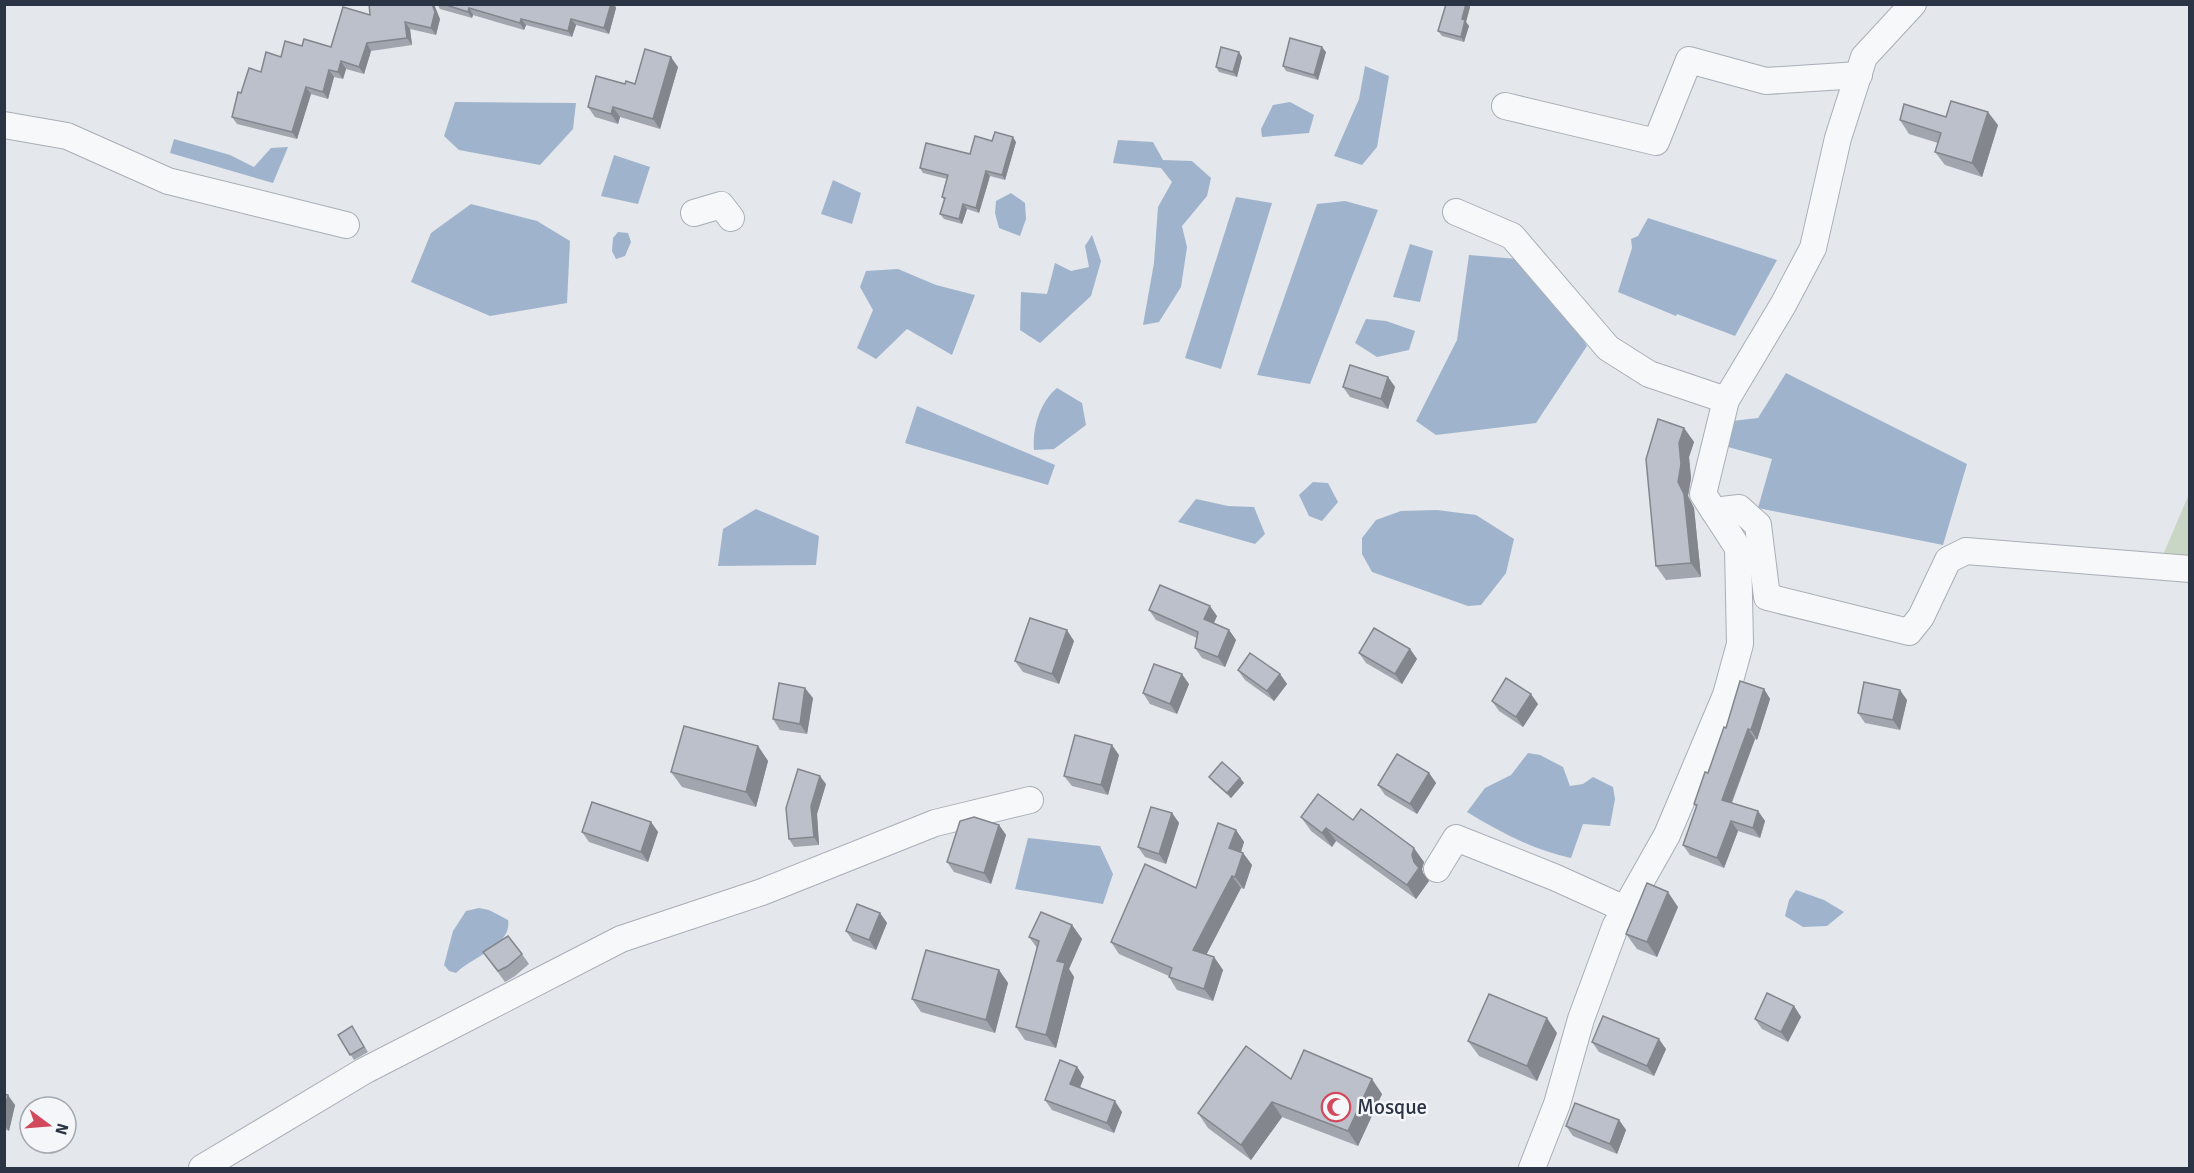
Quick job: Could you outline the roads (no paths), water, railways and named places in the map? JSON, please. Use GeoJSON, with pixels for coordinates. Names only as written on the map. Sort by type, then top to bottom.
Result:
{"type":"FeatureCollection","features":[{"type":"Feature","properties":{"kind":"street"},"geometry":{"type":"LineString","coordinates":[[1532,1168],[1557,1104],[1581,1019],[1615,927],[1667,835],[1726,695],[1740,644],[1738,548],[1703,494],[1726,400],[1783,305],[1813,248],[1838,138],[1864,57],[1913,4]]}},
{"type":"Feature","properties":{"kind":"street"},"geometry":{"type":"LineString","coordinates":[[1505,106],[1656,142],[1689,60],[1766,81],[1858,75]]}},
{"type":"Feature","properties":{"kind":"street"},"geometry":{"type":"LineString","coordinates":[[4,125],[67,136],[168,181],[346,225]]}},
{"type":"Feature","properties":{"kind":"street"},"geometry":{"type":"LineString","coordinates":[[694,213],[721,205],[731,218]]}},
{"type":"Feature","properties":{"kind":"street"},"geometry":{"type":"LineString","coordinates":[[1456,212],[1512,236],[1608,348],[1649,374],[1726,400]]}},
{"type":"Feature","properties":{"kind":"street"},"geometry":{"type":"LineString","coordinates":[[1714,511],[1739,508],[1758,525],[1767,597],[1909,632],[1921,617],[1948,560],[1966,551],[2190,569]]}},
{"type":"Feature","properties":{"kind":"street"},"geometry":{"type":"LineString","coordinates":[[202,1168],[364,1071],[621,939],[762,892],[936,823],[1030,800]]}},
{"type":"Feature","properties":{"kind":"street"},"geometry":{"type":"LineString","coordinates":[[1437,869],[1456,838],[1554,876],[1625,909]]}},
{"type":"Feature","properties":{"kind":"water"},"geometry":{"type":"Polygon","coordinates":[[[1365,66],[1389,76],[1377,147],[1362,165],[1334,156],[1359,99],[1365,66]]]}},
{"type":"Feature","properties":{"kind":"water"},"geometry":{"type":"Polygon","coordinates":[[[455,102],[576,103],[573,129],[540,165],[459,150],[444,136],[455,102]]]}},
{"type":"Feature","properties":{"kind":"water"},"geometry":{"type":"Polygon","coordinates":[[[1290,102],[1314,115],[1309,133],[1262,137],[1261,129],[1273,105],[1290,102]]]}},
{"type":"Feature","properties":{"kind":"water"},"geometry":{"type":"Polygon","coordinates":[[[174,139],[230,155],[254,167],[271,148],[288,147],[273,183],[170,153],[174,139]]]}},
{"type":"Feature","properties":{"kind":"water"},"geometry":{"type":"Polygon","coordinates":[[[1118,140],[1153,142],[1163,160],[1192,161],[1211,178],[1207,196],[1182,226],[1187,247],[1181,287],[1159,322],[1143,325],[1154,263],[1158,207],[1172,182],[1161,168],[1113,163],[1118,140]]]}},
{"type":"Feature","properties":{"kind":"water"},"geometry":{"type":"Polygon","coordinates":[[[614,155],[650,167],[638,204],[601,196],[614,155]]]}},
{"type":"Feature","properties":{"kind":"water"},"geometry":{"type":"Polygon","coordinates":[[[833,180],[861,193],[852,224],[821,214],[833,180]]]}},
{"type":"Feature","properties":{"kind":"water"},"geometry":{"type":"Polygon","coordinates":[[[1011,193],[1025,203],[1026,219],[1020,236],[999,228],[995,213],[996,201],[1011,193]]]}},
{"type":"Feature","properties":{"kind":"water"},"geometry":{"type":"Polygon","coordinates":[[[1236,197],[1272,203],[1221,369],[1185,358],[1236,197]]]}},
{"type":"Feature","properties":{"kind":"water"},"geometry":{"type":"Polygon","coordinates":[[[1345,201],[1378,210],[1310,384],[1257,375],[1317,204],[1345,201]]]}},
{"type":"Feature","properties":{"kind":"water"},"geometry":{"type":"Polygon","coordinates":[[[471,204],[537,221],[570,241],[567,303],[490,316],[411,282],[431,233],[471,204]]]}},
{"type":"Feature","properties":{"kind":"water"},"geometry":{"type":"Polygon","coordinates":[[[1648,218],[1777,260],[1735,336],[1677,314],[1676,316],[1618,292],[1632,248],[1631,239],[1638,236],[1648,218]]]}},
{"type":"Feature","properties":{"kind":"water"},"geometry":{"type":"Polygon","coordinates":[[[618,232],[628,233],[631,242],[625,256],[616,259],[612,251],[613,238],[618,232]]]}},
{"type":"Feature","properties":{"kind":"water"},"geometry":{"type":"Polygon","coordinates":[[[1092,235],[1101,261],[1091,296],[1040,343],[1020,330],[1021,292],[1047,294],[1055,263],[1071,271],[1089,267],[1085,246],[1092,235]]]}},
{"type":"Feature","properties":{"kind":"water"},"geometry":{"type":"Polygon","coordinates":[[[1410,244],[1433,251],[1420,302],[1393,297],[1410,244]]]}},
{"type":"Feature","properties":{"kind":"water"},"geometry":{"type":"Polygon","coordinates":[[[1469,255],[1518,259],[1559,301],[1587,346],[1536,423],[1436,435],[1416,421],[1457,340],[1469,255]]]}},
{"type":"Feature","properties":{"kind":"water"},"geometry":{"type":"Polygon","coordinates":[[[898,269],[936,285],[975,295],[952,355],[907,329],[876,359],[857,348],[873,310],[860,287],[866,271],[898,269]]]}},
{"type":"Feature","properties":{"kind":"water"},"geometry":{"type":"Polygon","coordinates":[[[1366,319],[1386,321],[1415,331],[1409,350],[1377,357],[1355,343],[1366,319]]]}},
{"type":"Feature","properties":{"kind":"water"},"geometry":{"type":"Polygon","coordinates":[[[1786,373],[1967,464],[1943,545],[1758,508],[1772,459],[1728,447],[1732,421],[1758,418],[1786,373]]]}},
{"type":"Feature","properties":{"kind":"water"},"geometry":{"type":"Polygon","coordinates":[[[1057,388],[1082,403],[1086,425],[1054,449],[1034,450],[1034,433],[1038,416],[1046,400],[1057,388]]]}},
{"type":"Feature","properties":{"kind":"water"},"geometry":{"type":"Polygon","coordinates":[[[917,406],[1055,465],[1048,485],[905,443],[917,406]]]}},
{"type":"Feature","properties":{"kind":"water"},"geometry":{"type":"Polygon","coordinates":[[[1313,482],[1328,483],[1338,502],[1322,521],[1309,516],[1299,495],[1313,482]]]}},
{"type":"Feature","properties":{"kind":"water"},"geometry":{"type":"Polygon","coordinates":[[[1196,499],[1228,506],[1254,507],[1265,534],[1255,544],[1178,522],[1196,499]]]}},
{"type":"Feature","properties":{"kind":"water"},"geometry":{"type":"Polygon","coordinates":[[[756,509],[819,536],[816,565],[718,566],[723,529],[756,509]]]}},
{"type":"Feature","properties":{"kind":"water"},"geometry":{"type":"Polygon","coordinates":[[[1437,510],[1476,515],[1514,539],[1506,573],[1481,605],[1468,606],[1372,572],[1362,554],[1362,538],[1376,520],[1401,511],[1437,510]]]}},
{"type":"Feature","properties":{"kind":"water"},"geometry":{"type":"Polygon","coordinates":[[[1528,753],[1540,755],[1563,767],[1570,786],[1583,784],[1593,777],[1613,787],[1615,799],[1610,826],[1583,824],[1571,858],[1517,840],[1467,812],[1485,788],[1511,775],[1528,753]]]}},
{"type":"Feature","properties":{"kind":"water"},"geometry":{"type":"Polygon","coordinates":[[[1028,838],[1100,846],[1113,874],[1103,904],[1015,889],[1028,838]]]}},
{"type":"Feature","properties":{"kind":"water"},"geometry":{"type":"Polygon","coordinates":[[[1796,890],[1824,900],[1844,912],[1827,926],[1803,927],[1785,916],[1789,900],[1796,890]]]}},
{"type":"Feature","properties":{"kind":"water"},"geometry":{"type":"Polygon","coordinates":[[[479,908],[489,910],[508,920],[508,929],[504,937],[489,950],[456,973],[449,971],[444,965],[453,931],[466,911],[479,908]]]}},
{"type":"Feature","properties":{"kind":"place","name":"Mosque"},"geometry":{"type":"Point","coordinates":[1336,1107]}}]}
